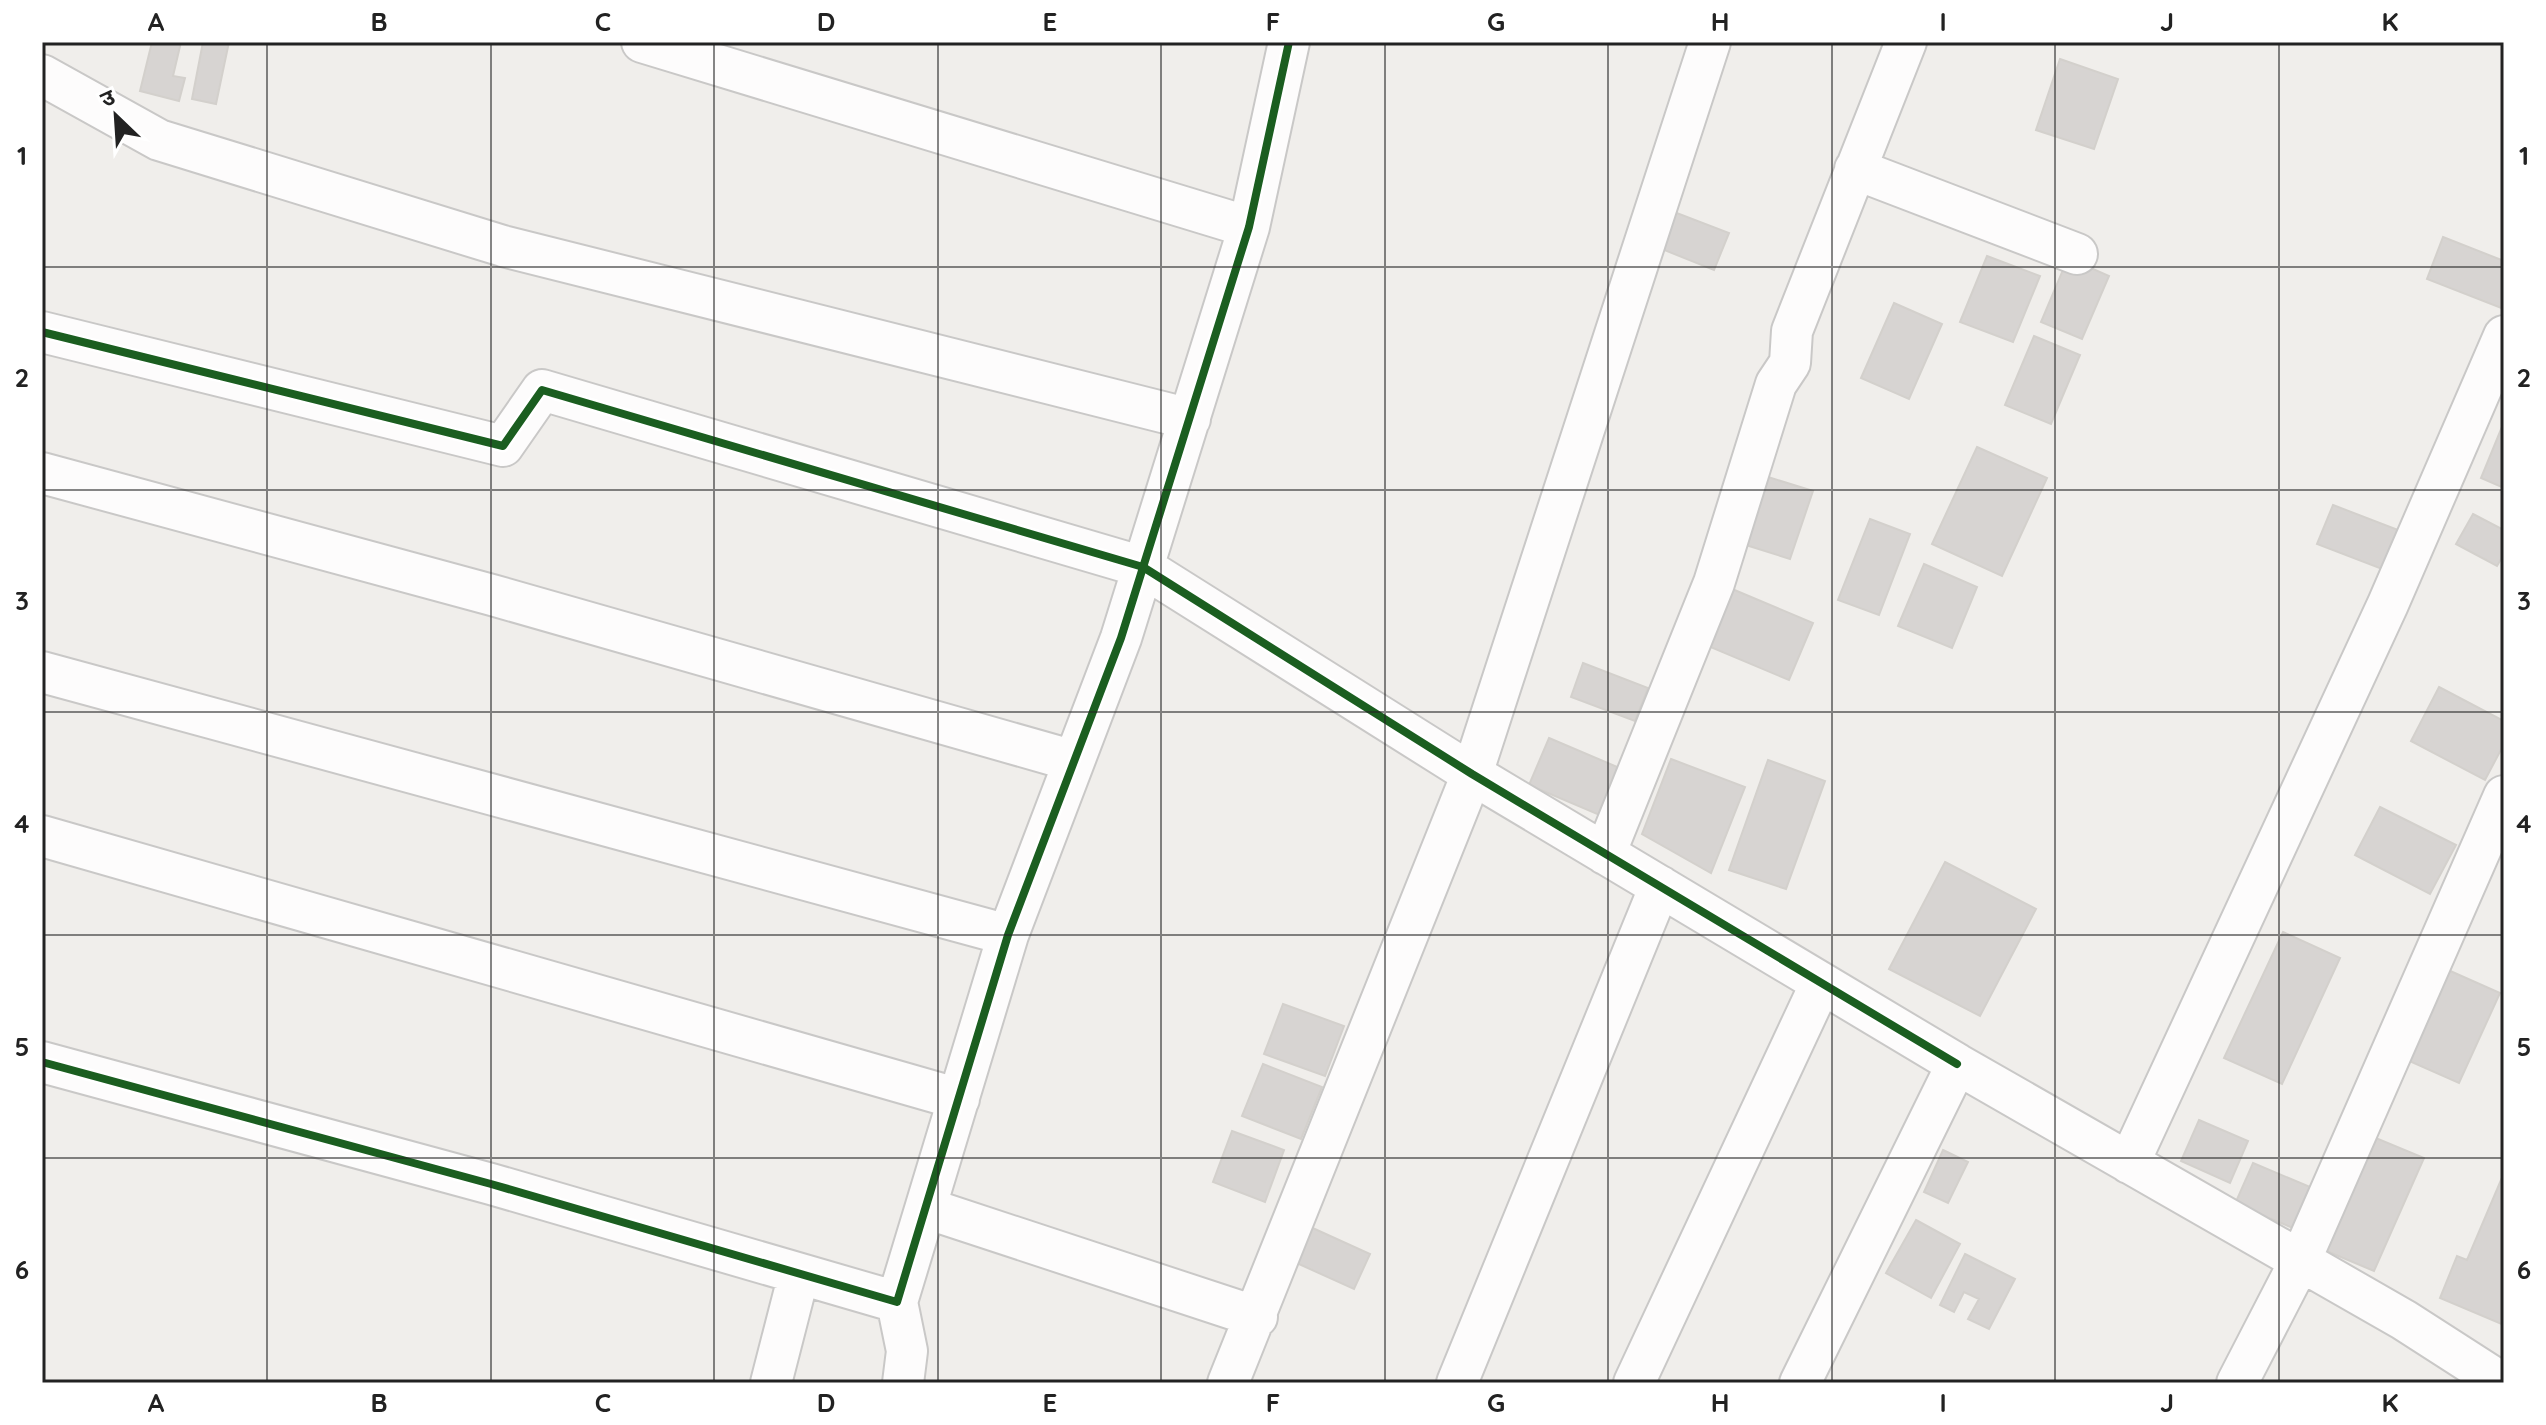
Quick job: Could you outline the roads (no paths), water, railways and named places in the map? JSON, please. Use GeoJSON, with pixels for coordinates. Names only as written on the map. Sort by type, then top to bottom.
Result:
{"type":"FeatureCollection","features":[{"type":"Feature","properties":{"kind":"street"},"geometry":{"type":"LineString","coordinates":[[642,42],[1249,227]]}},
{"type":"Feature","properties":{"kind":"street"},"geometry":{"type":"LineString","coordinates":[[903,1383],[907,1351],[897,1302],[1008,935],[1121,638],[1190,419],[1249,227],[1289,42]]}},
{"type":"Feature","properties":{"kind":"street"},"geometry":{"type":"LineString","coordinates":[[1228,1383],[1472,774],[1710,42]]}},
{"type":"Feature","properties":{"kind":"street"},"geometry":{"type":"LineString","coordinates":[[1605,854],[1714,583],[1776,384],[1790,363],[1792,331],[1906,42]]}},
{"type":"Feature","properties":{"kind":"street"},"geometry":{"type":"LineString","coordinates":[[42,75],[159,140],[503,246],[1190,419]]}},
{"type":"Feature","properties":{"kind":"street"},"geometry":{"type":"LineString","coordinates":[[1855,169],[2077,254]]}},
{"type":"Feature","properties":{"kind":"street"},"geometry":{"type":"LineString","coordinates":[[42,332],[503,446],[542,390],[1143,567],[1605,854],[1957,1064],[2404,1320],[2502,1383]]}},
{"type":"Feature","properties":{"kind":"street"},"geometry":{"type":"LineString","coordinates":[[2129,1163],[2388,604],[2504,336]]}},
{"type":"Feature","properties":{"kind":"street"},"geometry":{"type":"LineString","coordinates":[[42,473],[492,595],[1074,761]]}},
{"type":"Feature","properties":{"kind":"street"},"geometry":{"type":"LineString","coordinates":[[42,672],[1008,935]]}},
{"type":"Feature","properties":{"kind":"street"},"geometry":{"type":"LineString","coordinates":[[2237,1383],[2300,1261],[2504,796]]}},
{"type":"Feature","properties":{"kind":"street"},"geometry":{"type":"LineString","coordinates":[[42,836],[959,1099]]}},
{"type":"Feature","properties":{"kind":"street"},"geometry":{"type":"LineString","coordinates":[[1457,1383],[1660,886]]}},
{"type":"Feature","properties":{"kind":"street"},"geometry":{"type":"LineString","coordinates":[[1634,1383],[1821,983]]}},
{"type":"Feature","properties":{"kind":"street"},"geometry":{"type":"LineString","coordinates":[[42,1062],[491,1184],[897,1302]]}},
{"type":"Feature","properties":{"kind":"street"},"geometry":{"type":"LineString","coordinates":[[1800,1383],[1957,1064]]}},
{"type":"Feature","properties":{"kind":"street"},"geometry":{"type":"LineString","coordinates":[[926,1208],[1257,1317]]}},
{"type":"Feature","properties":{"kind":"street"},"geometry":{"type":"LineString","coordinates":[[771,1383],[799,1274]]}}]}
